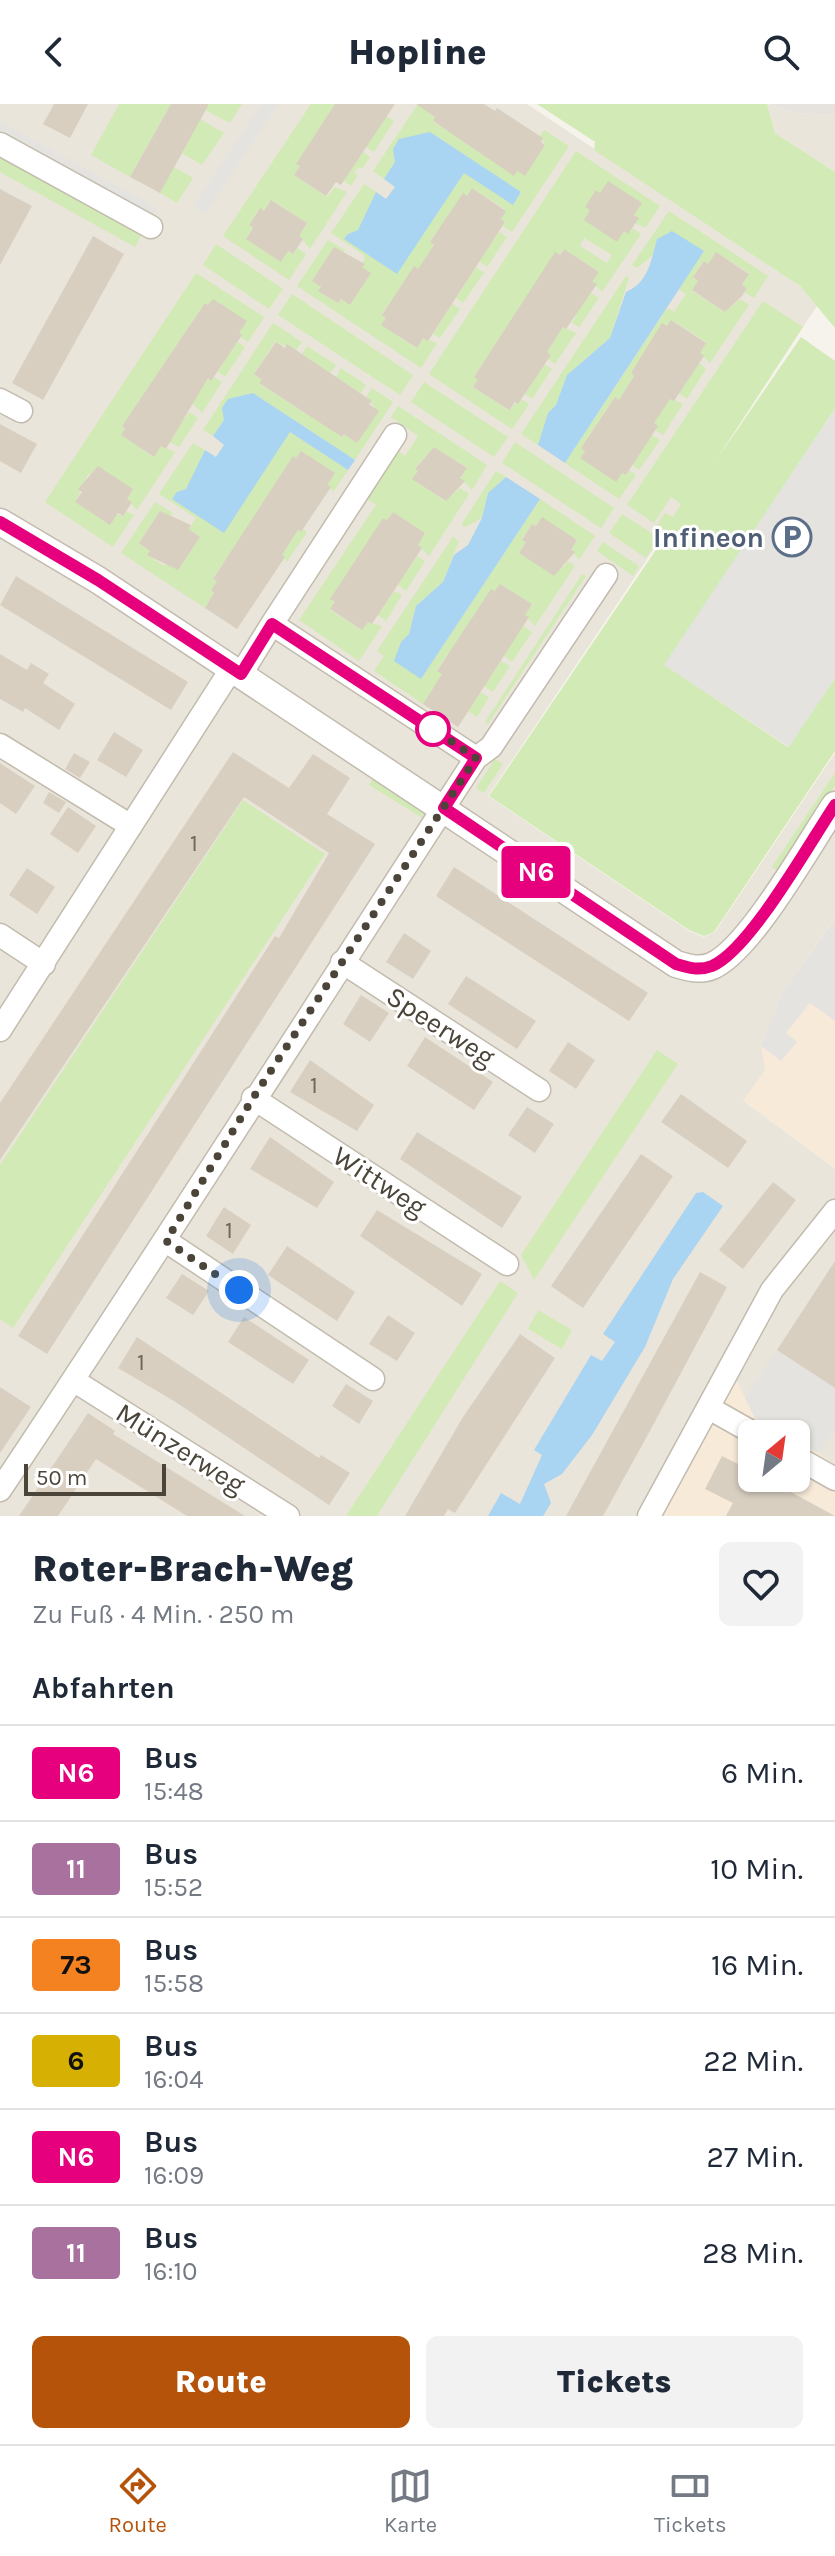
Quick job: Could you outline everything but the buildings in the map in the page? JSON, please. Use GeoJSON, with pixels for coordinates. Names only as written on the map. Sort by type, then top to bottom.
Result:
{"type":"FeatureCollection","features":[{"type":"Feature","properties":{"kind":"street"},"geometry":{"type":"LineString","coordinates":[[0,144],[151,227]]}},
{"type":"Feature","properties":{"kind":"street"},"geometry":{"type":"LineString","coordinates":[[0,400],[21,411]]}},
{"type":"Feature","properties":{"kind":"street"},"geometry":{"type":"LineString","coordinates":[[0,1030],[131,826],[236,671],[272,624],[395,435]]}},
{"type":"Feature","properties":{"kind":"street"},"geometry":{"type":"LineString","coordinates":[[0,522],[98,580],[676,964],[693,969],[710,967],[744,940],[835,805]]}},
{"type":"Feature","properties":{"kind":"street"},"geometry":{"type":"LineString","coordinates":[[0,1490],[166,1241],[253,1098],[476,758],[491,747],[606,575]]}},
{"type":"Feature","properties":{"kind":"street"},"geometry":{"type":"LineString","coordinates":[[272,624],[476,758]]}},
{"type":"Feature","properties":{"kind":"street"},"geometry":{"type":"LineString","coordinates":[[0,745],[131,826]]}},
{"type":"Feature","properties":{"kind":"street"},"geometry":{"type":"LineString","coordinates":[[0,935],[44,964]]}},
{"type":"Feature","properties":{"kind":"street","name":"Speerweg"},"geometry":{"type":"LineString","coordinates":[[342,962],[539,1090]]}},
{"type":"Feature","properties":{"kind":"street","name":"Wittweg"},"geometry":{"type":"LineString","coordinates":[[253,1098],[507,1264]]}},
{"type":"Feature","properties":{"kind":"street"},"geometry":{"type":"LineString","coordinates":[[649,1516],[772,1290],[835,1211]]}},
{"type":"Feature","properties":{"kind":"street"},"geometry":{"type":"LineString","coordinates":[[166,1241],[373,1379]]}},
{"type":"Feature","properties":{"kind":"street","name":"Münzerweg"},"geometry":{"type":"LineString","coordinates":[[73,1380],[288,1516]]}},
{"type":"Feature","properties":{"kind":"street"},"geometry":{"type":"LineString","coordinates":[[709,1408],[738,1424]]}},
{"type":"Feature","properties":{"kind":"street"},"geometry":{"type":"LineString","coordinates":[[810,1465],[835,1479]]}},
{"type":"Feature","properties":{"kind":"shaded area"},"geometry":{"type":"Polygon","coordinates":[[[0,104],[527,104],[800,286],[817,306],[488,796],[689,931],[704,937],[715,932],[835,753],[835,1516],[0,1516],[0,104]]]}},
{"type":"Feature","properties":{"kind":"shaded area"},"geometry":{"type":"Polygon","coordinates":[[[262,104],[279,104],[205,214],[193,206],[262,104]]]}},
{"type":"Feature","properties":{"kind":"shaded area"},"geometry":{"type":"Polygon","coordinates":[[[767,104],[798,113],[835,115],[835,172],[775,133],[767,104]]]}},
{"type":"Feature","properties":{"kind":"shaded area"},"geometry":{"type":"Polygon","coordinates":[[[768,104],[835,104],[835,115],[798,113],[768,104]]]}},
{"type":"Feature","properties":{"kind":"shaded area"},"geometry":{"type":"Polygon","coordinates":[[[0,121],[157,208],[148,223],[0,141],[0,121]]]}},
{"type":"Feature","properties":{"kind":"shaded area","name":"Infineon"},"geometry":{"type":"Polygon","coordinates":[[[835,409],[835,678],[789,747],[664,665],[835,409]]]}},
{"type":"Feature","properties":{"kind":"shaded area"},"geometry":{"type":"Polygon","coordinates":[[[835,918],[835,1169],[743,1101],[765,1070],[761,1046],[782,993],[835,918]]]}},
{"type":"Feature","properties":{"kind":"shaded area"},"geometry":{"type":"Polygon","coordinates":[[[835,919],[835,1021],[810,1003],[786,1033],[797,1042],[781,1061],[761,1046],[782,993],[835,919]]]}},
{"type":"Feature","properties":{"kind":"shaded area"},"geometry":{"type":"Polygon","coordinates":[[[777,1350],[835,1388],[835,1429],[819,1453],[810,1448],[810,1420],[759,1420],[745,1398],[777,1350]]]}},
{"type":"Feature","properties":{"kind":"shaded area"},"geometry":{"type":"Polygon","coordinates":[[[735,1377],[759,1420],[738,1420],[738,1492],[810,1492],[810,1449],[835,1464],[835,1516],[661,1516],[735,1377]]]}},
{"type":"Feature","properties":{"kind":"green space"},"geometry":{"type":"Polygon","coordinates":[[[119,104],[171,104],[130,177],[91,155],[119,104]]]}},
{"type":"Feature","properties":{"kind":"green space"},"geometry":{"type":"Polygon","coordinates":[[[209,104],[242,104],[230,123],[205,110],[209,104]]]}},
{"type":"Feature","properties":{"kind":"green space"},"geometry":{"type":"Polygon","coordinates":[[[311,104],[345,104],[328,116],[317,131],[321,135],[297,163],[300,166],[294,175],[327,197],[335,187],[347,192],[310,249],[299,236],[307,223],[272,200],[264,211],[259,209],[249,225],[253,228],[246,238],[281,262],[288,251],[293,254],[297,248],[306,254],[289,280],[223,236],[311,104]]]}},
{"type":"Feature","properties":{"kind":"green space"},"geometry":{"type":"Polygon","coordinates":[[[418,104],[435,117],[433,122],[448,131],[451,127],[513,175],[517,171],[525,175],[545,145],[540,136],[544,130],[569,146],[512,232],[503,226],[505,222],[501,219],[506,210],[472,188],[467,196],[462,194],[445,228],[441,226],[430,241],[434,245],[418,269],[414,267],[405,280],[409,283],[397,302],[392,299],[382,314],[386,318],[382,325],[416,348],[423,338],[437,343],[421,368],[297,286],[328,240],[345,250],[343,253],[334,248],[312,281],[321,287],[319,291],[337,303],[341,299],[350,305],[370,274],[362,267],[365,256],[331,233],[364,184],[376,192],[358,231],[344,239],[464,172],[513,204],[521,193],[430,132],[396,161],[384,179],[373,171],[418,104]]]}},
{"type":"Feature","properties":{"kind":"green space"},"geometry":{"type":"Polygon","coordinates":[[[537,104],[767,104],[775,133],[835,172],[835,328],[800,286],[594,150],[595,142],[537,104]]]}},
{"type":"Feature","properties":{"kind":"green space"},"geometry":{"type":"Polygon","coordinates":[[[386,116],[394,121],[374,152],[366,147],[386,116]]]}},
{"type":"Feature","properties":{"kind":"green space"},"geometry":{"type":"Polygon","coordinates":[[[200,119],[224,133],[202,165],[182,153],[200,119]]]}},
{"type":"Feature","properties":{"kind":"green space"},"geometry":{"type":"Polygon","coordinates":[[[0,149],[145,229],[135,247],[0,172],[0,149]]]}},
{"type":"Feature","properties":{"kind":"green space"},"geometry":{"type":"Polygon","coordinates":[[[576,151],[660,206],[645,228],[635,223],[632,228],[641,234],[602,292],[592,282],[598,271],[564,249],[474,376],[478,380],[473,387],[508,410],[521,399],[529,404],[512,429],[429,374],[576,151]],[[584,238],[580,246],[607,263],[612,255],[584,238]]]}},
{"type":"Feature","properties":{"kind":"green space"},"geometry":{"type":"Polygon","coordinates":[[[363,152],[370,157],[362,169],[358,167],[354,173],[358,175],[351,186],[344,181],[354,157],[358,159],[363,152]]]}},
{"type":"Feature","properties":{"kind":"green space"},"geometry":{"type":"Polygon","coordinates":[[[174,167],[193,178],[177,203],[160,193],[174,167]]]}},
{"type":"Feature","properties":{"kind":"green space"},"geometry":{"type":"Polygon","coordinates":[[[669,211],[768,276],[754,298],[744,292],[747,288],[742,285],[749,273],[716,252],[708,264],[703,261],[693,277],[698,281],[692,291],[725,312],[740,299],[749,305],[710,363],[699,353],[706,342],[672,320],[631,373],[634,376],[619,400],[614,398],[581,448],[585,451],[581,458],[626,475],[629,470],[636,475],[619,499],[565,463],[667,308],[674,312],[686,294],[679,289],[703,251],[657,239],[653,255],[637,268],[632,265],[669,211]]]}},
{"type":"Feature","properties":{"kind":"green space"},"geometry":{"type":"Polygon","coordinates":[[[499,232],[507,237],[487,267],[479,261],[499,232]]]}},
{"type":"Feature","properties":{"kind":"green space"},"geometry":{"type":"Polygon","coordinates":[[[216,244],[283,289],[269,309],[203,265],[216,244]]]}},
{"type":"Feature","properties":{"kind":"green space"},"geometry":{"type":"Polygon","coordinates":[[[476,267],[484,273],[463,303],[456,298],[476,267]]]}},
{"type":"Feature","properties":{"kind":"green space"},"geometry":{"type":"Polygon","coordinates":[[[196,273],[264,317],[248,342],[213,299],[208,305],[205,303],[122,426],[125,429],[122,435],[153,457],[161,446],[175,452],[137,510],[127,499],[133,489],[88,474],[76,501],[122,516],[126,511],[134,515],[113,547],[45,502],[196,273]]]}},
{"type":"Feature","properties":{"kind":"green space"},"geometry":{"type":"Polygon","coordinates":[[[626,276],[629,278],[610,338],[567,375],[556,405],[548,413],[538,445],[521,434],[626,276]]]}},
{"type":"Feature","properties":{"kind":"green space"},"geometry":{"type":"Polygon","coordinates":[[[591,293],[599,298],[579,327],[572,323],[576,316],[572,313],[582,297],[586,300],[591,293]]]}},
{"type":"Feature","properties":{"kind":"green space"},"geometry":{"type":"Polygon","coordinates":[[[292,294],[413,375],[400,395],[278,315],[292,294]]]}},
{"type":"Feature","properties":{"kind":"green space"},"geometry":{"type":"Polygon","coordinates":[[[763,301],[803,327],[715,462],[801,337],[835,361],[835,409],[665,665],[788,747],[835,678],[835,751],[714,932],[704,936],[689,930],[489,796],[668,532],[657,524],[665,513],[673,517],[681,504],[671,497],[654,523],[627,505],[763,301]]]}},
{"type":"Feature","properties":{"kind":"green space"},"geometry":{"type":"Polygon","coordinates":[[[452,304],[460,309],[440,338],[433,334],[452,304]]]}},
{"type":"Feature","properties":{"kind":"green space"},"geometry":{"type":"Polygon","coordinates":[[[273,323],[302,342],[296,350],[275,342],[254,374],[262,380],[260,384],[306,414],[309,411],[341,437],[378,411],[366,397],[372,388],[393,402],[355,460],[253,393],[224,420],[213,436],[203,430],[273,323]]]}},
{"type":"Feature","properties":{"kind":"green space"},"geometry":{"type":"Polygon","coordinates":[[[563,327],[576,333],[555,364],[548,359],[547,352],[563,327]]]}},
{"type":"Feature","properties":{"kind":"green space"},"geometry":{"type":"Polygon","coordinates":[[[238,342],[245,347],[225,377],[218,372],[222,365],[219,362],[238,342]]]}},
{"type":"Feature","properties":{"kind":"green space"},"geometry":{"type":"Polygon","coordinates":[[[307,346],[336,365],[330,373],[302,354],[307,346]]]}},
{"type":"Feature","properties":{"kind":"green space"},"geometry":{"type":"Polygon","coordinates":[[[699,363],[706,369],[687,399],[679,393],[699,363]]]}},
{"type":"Feature","properties":{"kind":"green space"},"geometry":{"type":"Polygon","coordinates":[[[544,364],[552,369],[532,399],[525,394],[544,364]]]}},
{"type":"Feature","properties":{"kind":"green space"},"geometry":{"type":"Polygon","coordinates":[[[341,368],[366,385],[361,393],[336,377],[341,368]]]}},
{"type":"Feature","properties":{"kind":"green space"},"geometry":{"type":"Polygon","coordinates":[[[214,377],[222,382],[202,413],[192,403],[208,378],[211,380],[214,377]]]}},
{"type":"Feature","properties":{"kind":"green space"},"geometry":{"type":"Polygon","coordinates":[[[424,382],[508,437],[494,457],[411,402],[424,382]]]}},
{"type":"Feature","properties":{"kind":"green space"},"geometry":{"type":"Polygon","coordinates":[[[670,398],[683,404],[663,435],[655,430],[654,423],[670,398]]]}},
{"type":"Feature","properties":{"kind":"green space"},"geometry":{"type":"Polygon","coordinates":[[[398,406],[487,465],[472,490],[460,478],[467,468],[434,447],[415,468],[418,471],[413,479],[445,501],[460,488],[469,494],[429,556],[418,545],[425,533],[393,512],[387,520],[383,519],[330,599],[335,602],[330,610],[362,630],[368,622],[382,626],[359,661],[299,620],[376,505],[364,497],[395,449],[405,456],[418,436],[391,417],[398,406]]]}},
{"type":"Feature","properties":{"kind":"green space"},"geometry":{"type":"Polygon","coordinates":[[[190,412],[198,418],[179,447],[170,442],[175,435],[172,433],[190,412]]]}},
{"type":"Feature","properties":{"kind":"green space"},"geometry":{"type":"Polygon","coordinates":[[[290,432],[348,470],[333,492],[327,485],[334,474],[296,458],[260,506],[227,565],[223,563],[213,578],[217,581],[211,590],[214,593],[205,608],[121,553],[155,502],[173,513],[170,517],[160,511],[139,543],[150,551],[148,555],[164,566],[200,537],[189,529],[196,518],[159,494],[193,443],[205,450],[186,490],[177,492],[173,499],[290,432]]]}},
{"type":"Feature","properties":{"kind":"green space"},"geometry":{"type":"Polygon","coordinates":[[[652,435],[660,440],[639,470],[632,465],[652,435]]]}},
{"type":"Feature","properties":{"kind":"green space"},"geometry":{"type":"Polygon","coordinates":[[[515,442],[614,508],[601,528],[502,463],[515,442]]]}},
{"type":"Feature","properties":{"kind":"green space"},"geometry":{"type":"Polygon","coordinates":[[[496,471],[506,477],[488,493],[482,518],[466,527],[461,525],[496,471]]]}},
{"type":"Feature","properties":{"kind":"green space"},"geometry":{"type":"Polygon","coordinates":[[[540,499],[595,536],[579,560],[571,550],[577,540],[543,518],[536,526],[532,524],[522,539],[526,542],[519,553],[564,567],[568,561],[575,566],[535,626],[525,615],[531,604],[501,584],[495,591],[491,589],[473,626],[468,623],[453,657],[448,654],[437,670],[489,697],[477,717],[433,688],[423,704],[374,671],[384,656],[377,651],[453,537],[459,541],[443,582],[416,606],[409,634],[401,642],[421,679],[540,499]]]}},
{"type":"Feature","properties":{"kind":"green space"},"geometry":{"type":"Polygon","coordinates":[[[622,514],[659,538],[646,558],[609,533],[622,514]]]}},
{"type":"Feature","properties":{"kind":"green space"},"geometry":{"type":"Polygon","coordinates":[[[298,530],[307,532],[287,562],[282,555],[298,530]]]}},
{"type":"Feature","properties":{"kind":"green space"},"geometry":{"type":"Polygon","coordinates":[[[603,542],[639,566],[633,576],[597,551],[603,542]]]}},
{"type":"Feature","properties":{"kind":"green space"},"geometry":{"type":"Polygon","coordinates":[[[417,556],[425,561],[406,591],[398,585],[407,561],[412,564],[417,556]]]}},
{"type":"Feature","properties":{"kind":"green space"},"geometry":{"type":"Polygon","coordinates":[[[582,574],[586,576],[488,724],[485,722],[582,574]]]}},
{"type":"Feature","properties":{"kind":"green space"},"geometry":{"type":"Polygon","coordinates":[[[394,591],[402,595],[386,621],[378,615],[394,591]]]}},
{"type":"Feature","properties":{"kind":"green space"},"geometry":{"type":"Polygon","coordinates":[[[523,626],[532,632],[512,662],[504,656],[508,649],[504,647],[514,632],[518,634],[523,626]]]}},
{"type":"Feature","properties":{"kind":"green space"},"geometry":{"type":"Polygon","coordinates":[[[501,661],[510,666],[493,692],[484,686],[501,661]]]}},
{"type":"Feature","properties":{"kind":"green space"},"geometry":{"type":"Polygon","coordinates":[[[495,759],[503,764],[484,793],[476,788],[495,759]]]}},
{"type":"Feature","properties":{"kind":"green space"},"geometry":{"type":"Polygon","coordinates":[[[835,773],[835,786],[778,871],[772,867],[835,773]]]}},
{"type":"Feature","properties":{"kind":"green space"},"geometry":{"type":"Polygon","coordinates":[[[374,776],[425,812],[424,819],[369,785],[374,776]]]}},
{"type":"Feature","properties":{"kind":"green space"},"geometry":{"type":"Polygon","coordinates":[[[243,800],[325,854],[13,1328],[0,1319],[0,1165],[243,800]]]}},
{"type":"Feature","properties":{"kind":"green space"},"geometry":{"type":"Polygon","coordinates":[[[657,1050],[678,1064],[534,1280],[521,1255],[657,1050]]]}},
{"type":"Feature","properties":{"kind":"green space"},"geometry":{"type":"Polygon","coordinates":[[[500,1281],[518,1293],[377,1516],[346,1516],[500,1281]]]}},
{"type":"Feature","properties":{"kind":"green space"},"geometry":{"type":"Polygon","coordinates":[[[538,1310],[572,1330],[562,1349],[528,1329],[538,1310]]]}},
{"type":"Feature","properties":{"kind":"water"},"geometry":{"type":"Polygon","coordinates":[[[430,132],[521,192],[513,205],[464,173],[397,274],[344,239],[358,230],[376,192],[386,199],[395,187],[384,179],[395,162],[393,149],[399,139],[430,132]]]}},
{"type":"Feature","properties":{"kind":"water"},"geometry":{"type":"Polygon","coordinates":[[[672,231],[704,251],[565,463],[538,445],[548,413],[556,405],[567,375],[610,338],[626,292],[644,277],[657,239],[672,231]]]}},
{"type":"Feature","properties":{"kind":"water"},"geometry":{"type":"Polygon","coordinates":[[[253,393],[355,460],[348,470],[290,432],[224,533],[172,499],[177,492],[186,489],[205,450],[216,457],[224,445],[213,436],[224,420],[222,408],[228,399],[253,393]]]}},
{"type":"Feature","properties":{"kind":"water"},"geometry":{"type":"Polygon","coordinates":[[[506,477],[540,499],[421,679],[394,661],[401,642],[409,634],[416,606],[443,582],[454,555],[468,545],[482,518],[488,493],[506,477]]]}},
{"type":"Feature","properties":{"kind":"water"},"geometry":{"type":"Polygon","coordinates":[[[703,1192],[723,1206],[673,1279],[645,1347],[592,1435],[562,1474],[544,1484],[551,1503],[543,1516],[488,1516],[501,1493],[520,1504],[542,1455],[534,1450],[591,1355],[602,1361],[615,1342],[603,1334],[696,1193],[703,1192]]]}},
{"type":"Feature","properties":{"kind":"bus line","name":"N6"},"geometry":{"type":"LineString","coordinates":[[0,522],[98,580],[241,674],[272,624],[354,677],[476,758],[444,808],[676,964],[693,969],[710,967],[724,959],[744,940],[835,805]]}},
{"type":"Feature","properties":{"kind":"place","name":"Infineon"},"geometry":{"type":"Point","coordinates":[792,537]}},
{"type":"Feature","properties":{"kind":"route"},"geometry":{"type":"LineString","coordinates":[[239,1290],[166,1241],[253,1098],[476,758],[433,729]]}}]}
